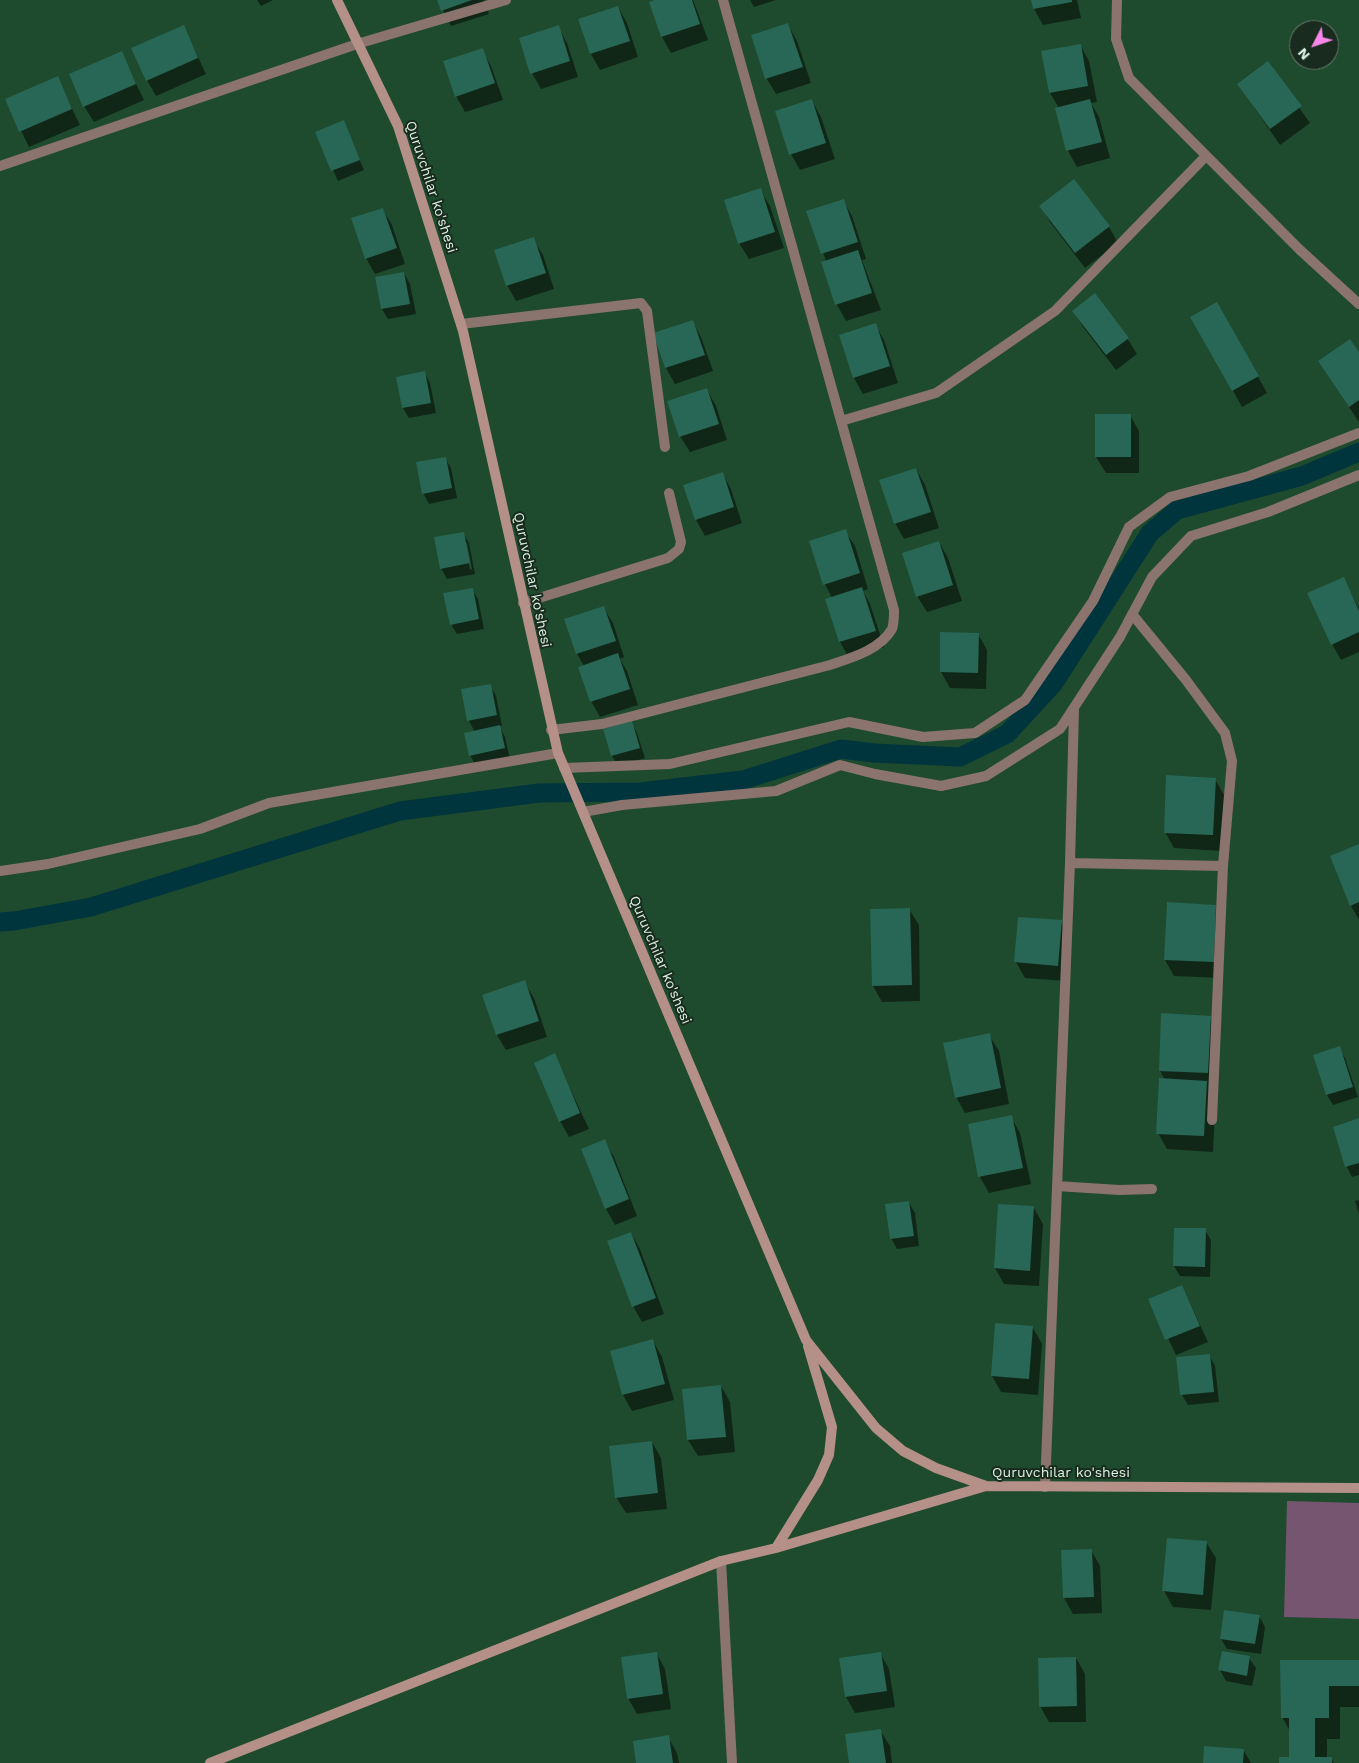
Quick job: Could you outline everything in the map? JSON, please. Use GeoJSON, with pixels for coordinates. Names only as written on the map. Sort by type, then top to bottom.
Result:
{"type":"FeatureCollection","features":[{"type":"Feature","properties":{"kind":"main road","name":"Quruvchilar ko'shesi"},"geometry":{"type":"LineString","coordinates":[[337,0],[398,126],[461,324],[551,730],[558,753],[806,1340],[876,1428],[904,1451],[936,1468],[986,1486],[1359,1488]]}},
{"type":"Feature","properties":{"kind":"main road"},"geometry":{"type":"LineString","coordinates":[[776,1548],[818,1480],[829,1455],[832,1427],[806,1340]]}},
{"type":"Feature","properties":{"kind":"main road"},"geometry":{"type":"LineString","coordinates":[[210,1763],[721,1560],[776,1548],[986,1486]]}},
{"type":"Feature","properties":{"kind":"street"},"geometry":{"type":"LineString","coordinates":[[0,166],[357,44],[506,0]]}},
{"type":"Feature","properties":{"kind":"street"},"geometry":{"type":"LineString","coordinates":[[551,730],[602,724],[830,665],[864,653],[885,638],[893,628],[894,610],[723,0]]}},
{"type":"Feature","properties":{"kind":"street"},"geometry":{"type":"LineString","coordinates":[[1117,0],[1116,39],[1129,78],[1299,248],[1359,304]]}},
{"type":"Feature","properties":{"kind":"street"},"geometry":{"type":"LineString","coordinates":[[841,421],[936,393],[1054,310],[1206,156]]}},
{"type":"Feature","properties":{"kind":"street"},"geometry":{"type":"LineString","coordinates":[[461,324],[641,303],[647,311],[665,447]]}},
{"type":"Feature","properties":{"kind":"street"},"geometry":{"type":"LineString","coordinates":[[566,772],[670,764],[849,722],[923,737],[975,733],[1025,700],[1093,601],[1129,527],[1170,497],[1249,476],[1359,433]]}},
{"type":"Feature","properties":{"kind":"street"},"geometry":{"type":"LineString","coordinates":[[583,812],[631,804],[776,791],[840,765],[875,774],[940,786],[986,776],[1060,729],[1120,637],[1152,577],[1191,536],[1268,512],[1359,475]]}},
{"type":"Feature","properties":{"kind":"street"},"geometry":{"type":"LineString","coordinates":[[523,603],[668,558],[679,550],[681,542],[669,493]]}},
{"type":"Feature","properties":{"kind":"street"},"geometry":{"type":"LineString","coordinates":[[1132,614],[1186,680],[1225,733],[1232,760],[1223,866],[1212,1120]]}},
{"type":"Feature","properties":{"kind":"street"},"geometry":{"type":"LineString","coordinates":[[1045,1487],[1070,863],[1074,709]]}},
{"type":"Feature","properties":{"kind":"street"},"geometry":{"type":"LineString","coordinates":[[0,871],[48,864],[200,829],[269,803],[558,753]]}},
{"type":"Feature","properties":{"kind":"street"},"geometry":{"type":"LineString","coordinates":[[1070,863],[1223,866]]}},
{"type":"Feature","properties":{"kind":"street"},"geometry":{"type":"LineString","coordinates":[[1057,1186],[1119,1190],[1152,1189]]}},
{"type":"Feature","properties":{"kind":"street"},"geometry":{"type":"LineString","coordinates":[[721,1560],[732,1763]]}},
{"type":"Feature","properties":{"kind":"shaded area"},"geometry":{"type":"Polygon","coordinates":[[[1287,1501],[1359,1503],[1359,1619],[1284,1617],[1287,1501]]]}},
{"type":"Feature","properties":{"kind":"building"},"geometry":{"type":"Polygon","coordinates":[[[437,0],[472,0],[441,11],[437,0]]]}},
{"type":"Feature","properties":{"kind":"building"},"geometry":{"type":"Polygon","coordinates":[[[655,0],[692,0],[700,24],[661,37],[649,2],[655,0]]]}},
{"type":"Feature","properties":{"kind":"building"},"geometry":{"type":"Polygon","coordinates":[[[1031,0],[1072,0],[1072,2],[1033,9],[1031,0]]]}},
{"type":"Feature","properties":{"kind":"building"},"geometry":{"type":"Polygon","coordinates":[[[618,6],[630,41],[590,54],[578,19],[618,6]]]}},
{"type":"Feature","properties":{"kind":"building"},"geometry":{"type":"Polygon","coordinates":[[[788,23],[803,67],[765,79],[751,35],[788,23]]]}},
{"type":"Feature","properties":{"kind":"building"},"geometry":{"type":"Polygon","coordinates":[[[184,25],[198,58],[146,81],[131,48],[184,25]]]}},
{"type":"Feature","properties":{"kind":"building"},"geometry":{"type":"Polygon","coordinates":[[[559,25],[570,61],[530,74],[519,38],[559,25]]]}},
{"type":"Feature","properties":{"kind":"building"},"geometry":{"type":"Polygon","coordinates":[[[1081,44],[1088,86],[1049,93],[1041,51],[1081,44]]]}},
{"type":"Feature","properties":{"kind":"building"},"geometry":{"type":"Polygon","coordinates":[[[483,48],[495,83],[455,97],[443,61],[483,48]]]}},
{"type":"Feature","properties":{"kind":"building"},"geometry":{"type":"Polygon","coordinates":[[[122,51],[136,84],[83,107],[69,74],[122,51]]]}},
{"type":"Feature","properties":{"kind":"building"},"geometry":{"type":"Polygon","coordinates":[[[1268,61],[1302,106],[1270,129],[1237,84],[1268,61]]]}},
{"type":"Feature","properties":{"kind":"building"},"geometry":{"type":"Polygon","coordinates":[[[58,76],[72,109],[19,132],[5,99],[58,76]]]}},
{"type":"Feature","properties":{"kind":"building"},"geometry":{"type":"Polygon","coordinates":[[[812,99],[826,143],[789,155],[775,111],[812,99]]]}},
{"type":"Feature","properties":{"kind":"building"},"geometry":{"type":"Polygon","coordinates":[[[1090,99],[1102,142],[1066,151],[1055,108],[1090,99]]]}},
{"type":"Feature","properties":{"kind":"building"},"geometry":{"type":"Polygon","coordinates":[[[344,120],[360,160],[331,171],[315,132],[344,120]]]}},
{"type":"Feature","properties":{"kind":"building"},"geometry":{"type":"Polygon","coordinates":[[[1074,179],[1110,226],[1075,253],[1039,206],[1074,179]]]}},
{"type":"Feature","properties":{"kind":"building"},"geometry":{"type":"Polygon","coordinates":[[[761,188],[775,232],[738,244],[724,200],[761,188]]]}},
{"type":"Feature","properties":{"kind":"building"},"geometry":{"type":"Polygon","coordinates":[[[844,199],[858,242],[821,254],[806,211],[844,199]]]}},
{"type":"Feature","properties":{"kind":"building"},"geometry":{"type":"Polygon","coordinates":[[[383,208],[397,248],[365,259],[351,218],[383,208]]]}},
{"type":"Feature","properties":{"kind":"building"},"geometry":{"type":"Polygon","coordinates":[[[534,237],[546,273],[506,286],[494,250],[534,237]]]}},
{"type":"Feature","properties":{"kind":"building"},"geometry":{"type":"Polygon","coordinates":[[[858,250],[872,293],[835,305],[821,262],[858,250]]]}},
{"type":"Feature","properties":{"kind":"building"},"geometry":{"type":"Polygon","coordinates":[[[404,272],[410,304],[381,309],[375,277],[404,272]]]}},
{"type":"Feature","properties":{"kind":"building"},"geometry":{"type":"Polygon","coordinates":[[[1095,293],[1129,338],[1106,355],[1072,311],[1095,293]]]}},
{"type":"Feature","properties":{"kind":"building"},"geometry":{"type":"Polygon","coordinates":[[[1217,302],[1259,376],[1232,391],[1190,317],[1217,302]]]}},
{"type":"Feature","properties":{"kind":"building"},"geometry":{"type":"Polygon","coordinates":[[[693,320],[705,355],[665,368],[653,333],[693,320]]]}},
{"type":"Feature","properties":{"kind":"building"},"geometry":{"type":"Polygon","coordinates":[[[876,323],[890,366],[853,378],[839,335],[876,323]]]}},
{"type":"Feature","properties":{"kind":"building"},"geometry":{"type":"Polygon","coordinates":[[[1350,339],[1359,352],[1359,400],[1349,407],[1318,361],[1350,339]]]}},
{"type":"Feature","properties":{"kind":"building"},"geometry":{"type":"Polygon","coordinates":[[[425,371],[431,403],[402,408],[396,377],[425,371]]]}},
{"type":"Feature","properties":{"kind":"building"},"geometry":{"type":"Polygon","coordinates":[[[707,388],[719,424],[679,437],[667,401],[707,388]]]}},
{"type":"Feature","properties":{"kind":"building"},"geometry":{"type":"Polygon","coordinates":[[[1095,414],[1131,414],[1131,457],[1095,457],[1095,414]]]}},
{"type":"Feature","properties":{"kind":"building"},"geometry":{"type":"Polygon","coordinates":[[[446,457],[452,488],[422,494],[416,462],[446,457]]]}},
{"type":"Feature","properties":{"kind":"building"},"geometry":{"type":"Polygon","coordinates":[[[916,468],[931,512],[894,524],[879,480],[916,468]]]}},
{"type":"Feature","properties":{"kind":"building"},"geometry":{"type":"Polygon","coordinates":[[[723,472],[734,507],[695,520],[683,485],[723,472]]]}},
{"type":"Feature","properties":{"kind":"building"},"geometry":{"type":"Polygon","coordinates":[[[846,529],[860,573],[823,585],[809,541],[846,529]]]}},
{"type":"Feature","properties":{"kind":"building"},"geometry":{"type":"Polygon","coordinates":[[[464,532],[470,563],[440,569],[434,537],[464,532]]]}},
{"type":"Feature","properties":{"kind":"building"},"geometry":{"type":"Polygon","coordinates":[[[939,541],[953,585],[916,597],[902,553],[939,541]]]}},
{"type":"Feature","properties":{"kind":"building"},"geometry":{"type":"Polygon","coordinates":[[[1344,577],[1359,611],[1359,632],[1331,645],[1307,593],[1344,577]]]}},
{"type":"Feature","properties":{"kind":"building"},"geometry":{"type":"Polygon","coordinates":[[[862,587],[876,631],[839,642],[825,599],[862,587]]]}},
{"type":"Feature","properties":{"kind":"building"},"geometry":{"type":"Polygon","coordinates":[[[473,588],[479,619],[450,625],[443,593],[473,588]]]}},
{"type":"Feature","properties":{"kind":"building"},"geometry":{"type":"Polygon","coordinates":[[[604,606],[616,641],[576,654],[564,619],[604,606]]]}},
{"type":"Feature","properties":{"kind":"building"},"geometry":{"type":"Polygon","coordinates":[[[940,632],[979,633],[978,673],[940,672],[940,632]]]}},
{"type":"Feature","properties":{"kind":"building"},"geometry":{"type":"Polygon","coordinates":[[[618,653],[630,689],[590,702],[578,667],[618,653]]]}},
{"type":"Feature","properties":{"kind":"building"},"geometry":{"type":"Polygon","coordinates":[[[491,684],[497,715],[467,721],[461,689],[491,684]]]}},
{"type":"Feature","properties":{"kind":"building"},"geometry":{"type":"Polygon","coordinates":[[[632,721],[640,748],[611,756],[603,729],[632,721]]]}},
{"type":"Feature","properties":{"kind":"building"},"geometry":{"type":"Polygon","coordinates":[[[500,725],[505,748],[469,756],[464,733],[500,725]]]}},
{"type":"Feature","properties":{"kind":"building"},"geometry":{"type":"Polygon","coordinates":[[[1166,775],[1216,778],[1213,835],[1164,833],[1166,775]]]}},
{"type":"Feature","properties":{"kind":"building"},"geometry":{"type":"Polygon","coordinates":[[[1359,844],[1359,902],[1350,906],[1330,856],[1359,844]]]}},
{"type":"Feature","properties":{"kind":"building"},"geometry":{"type":"Polygon","coordinates":[[[1167,902],[1216,905],[1214,962],[1164,960],[1167,902]]]}},
{"type":"Feature","properties":{"kind":"building"},"geometry":{"type":"Polygon","coordinates":[[[910,908],[912,985],[872,986],[870,909],[910,908]]]}},
{"type":"Feature","properties":{"kind":"building"},"geometry":{"type":"Polygon","coordinates":[[[1018,917],[1062,920],[1058,966],[1014,962],[1018,917]]]}},
{"type":"Feature","properties":{"kind":"building"},"geometry":{"type":"Polygon","coordinates":[[[525,980],[539,1021],[496,1035],[482,995],[525,980]]]}},
{"type":"Feature","properties":{"kind":"building"},"geometry":{"type":"Polygon","coordinates":[[[1161,1013],[1211,1016],[1208,1073],[1159,1071],[1161,1013]]]}},
{"type":"Feature","properties":{"kind":"building"},"geometry":{"type":"Polygon","coordinates":[[[990,1033],[1001,1088],[955,1098],[943,1043],[990,1033]]]}},
{"type":"Feature","properties":{"kind":"building"},"geometry":{"type":"Polygon","coordinates":[[[1340,1046],[1353,1087],[1326,1095],[1313,1055],[1340,1046]]]}},
{"type":"Feature","properties":{"kind":"building"},"geometry":{"type":"Polygon","coordinates":[[[555,1053],[580,1113],[559,1122],[534,1063],[555,1053]]]}},
{"type":"Feature","properties":{"kind":"building"},"geometry":{"type":"Polygon","coordinates":[[[1159,1078],[1207,1081],[1204,1136],[1156,1134],[1159,1078]]]}},
{"type":"Feature","properties":{"kind":"building"},"geometry":{"type":"Polygon","coordinates":[[[1012,1115],[1023,1168],[978,1177],[968,1124],[1012,1115]]]}},
{"type":"Feature","properties":{"kind":"building"},"geometry":{"type":"Polygon","coordinates":[[[1359,1118],[1359,1163],[1345,1167],[1333,1127],[1359,1118]]]}},
{"type":"Feature","properties":{"kind":"building"},"geometry":{"type":"Polygon","coordinates":[[[605,1139],[629,1199],[605,1209],[581,1149],[605,1139]]]}},
{"type":"Feature","properties":{"kind":"building"},"geometry":{"type":"Polygon","coordinates":[[[909,1201],[914,1236],[890,1239],[885,1204],[909,1201]]]}},
{"type":"Feature","properties":{"kind":"building"},"geometry":{"type":"Polygon","coordinates":[[[998,1204],[1034,1206],[1030,1271],[994,1268],[998,1204]]]}},
{"type":"Feature","properties":{"kind":"building"},"geometry":{"type":"Polygon","coordinates":[[[1174,1228],[1206,1228],[1205,1267],[1173,1266],[1174,1228]]]}},
{"type":"Feature","properties":{"kind":"building"},"geometry":{"type":"Polygon","coordinates":[[[631,1232],[656,1298],[632,1307],[607,1241],[631,1232]]]}},
{"type":"Feature","properties":{"kind":"building"},"geometry":{"type":"Polygon","coordinates":[[[1182,1285],[1200,1326],[1165,1340],[1148,1299],[1182,1285]]]}},
{"type":"Feature","properties":{"kind":"building"},"geometry":{"type":"Polygon","coordinates":[[[995,1323],[1033,1326],[1029,1379],[991,1376],[995,1323]]]}},
{"type":"Feature","properties":{"kind":"building"},"geometry":{"type":"Polygon","coordinates":[[[653,1339],[665,1384],[622,1395],[610,1351],[653,1339]]]}},
{"type":"Feature","properties":{"kind":"building"},"geometry":{"type":"Polygon","coordinates":[[[1210,1354],[1214,1392],[1180,1395],[1176,1357],[1210,1354]]]}},
{"type":"Feature","properties":{"kind":"building"},"geometry":{"type":"Polygon","coordinates":[[[721,1385],[726,1437],[687,1440],[682,1389],[721,1385]]]}},
{"type":"Feature","properties":{"kind":"building"},"geometry":{"type":"Polygon","coordinates":[[[652,1441],[658,1493],[615,1498],[609,1446],[652,1441]]]}},
{"type":"Feature","properties":{"kind":"building"},"geometry":{"type":"Polygon","coordinates":[[[1167,1538],[1207,1541],[1203,1595],[1162,1591],[1167,1538]]]}},
{"type":"Feature","properties":{"kind":"building"},"geometry":{"type":"Polygon","coordinates":[[[1092,1549],[1094,1597],[1063,1598],[1061,1550],[1092,1549]]]}},
{"type":"Feature","properties":{"kind":"building"},"geometry":{"type":"Polygon","coordinates":[[[1224,1610],[1260,1615],[1255,1644],[1220,1639],[1224,1610]]]}},
{"type":"Feature","properties":{"kind":"building"},"geometry":{"type":"Polygon","coordinates":[[[1222,1651],[1250,1656],[1247,1676],[1218,1670],[1222,1651]]]}},
{"type":"Feature","properties":{"kind":"building"},"geometry":{"type":"Polygon","coordinates":[[[657,1652],[663,1694],[627,1699],[621,1657],[657,1652]]]}},
{"type":"Feature","properties":{"kind":"building"},"geometry":{"type":"Polygon","coordinates":[[[881,1652],[887,1691],[845,1697],[839,1658],[881,1652]]]}},
{"type":"Feature","properties":{"kind":"building"},"geometry":{"type":"Polygon","coordinates":[[[1076,1657],[1077,1706],[1039,1707],[1038,1658],[1076,1657]]]}},
{"type":"Feature","properties":{"kind":"building"},"geometry":{"type":"Polygon","coordinates":[[[1280,1660],[1359,1660],[1359,1686],[1329,1686],[1329,1718],[1315,1718],[1315,1757],[1332,1757],[1332,1763],[1279,1763],[1279,1757],[1289,1757],[1289,1718],[1281,1718],[1280,1660]]]}},
{"type":"Feature","properties":{"kind":"building"},"geometry":{"type":"Polygon","coordinates":[[[881,1729],[886,1763],[849,1763],[845,1734],[881,1729]]]}},
{"type":"Feature","properties":{"kind":"building"},"geometry":{"type":"Polygon","coordinates":[[[669,1735],[673,1763],[636,1763],[633,1741],[669,1735]]]}},
{"type":"Feature","properties":{"kind":"building"},"geometry":{"type":"Polygon","coordinates":[[[1204,1746],[1244,1749],[1243,1763],[1203,1763],[1204,1746]]]}},
{"type":"Feature","properties":{"kind":"waterway"},"geometry":{"type":"LineString","coordinates":[[0,922],[91,907],[400,811],[539,793],[640,792],[743,780],[841,749],[874,753],[960,757],[1007,734],[1054,683],[1150,533],[1177,510],[1302,476],[1359,452]]}}]}
